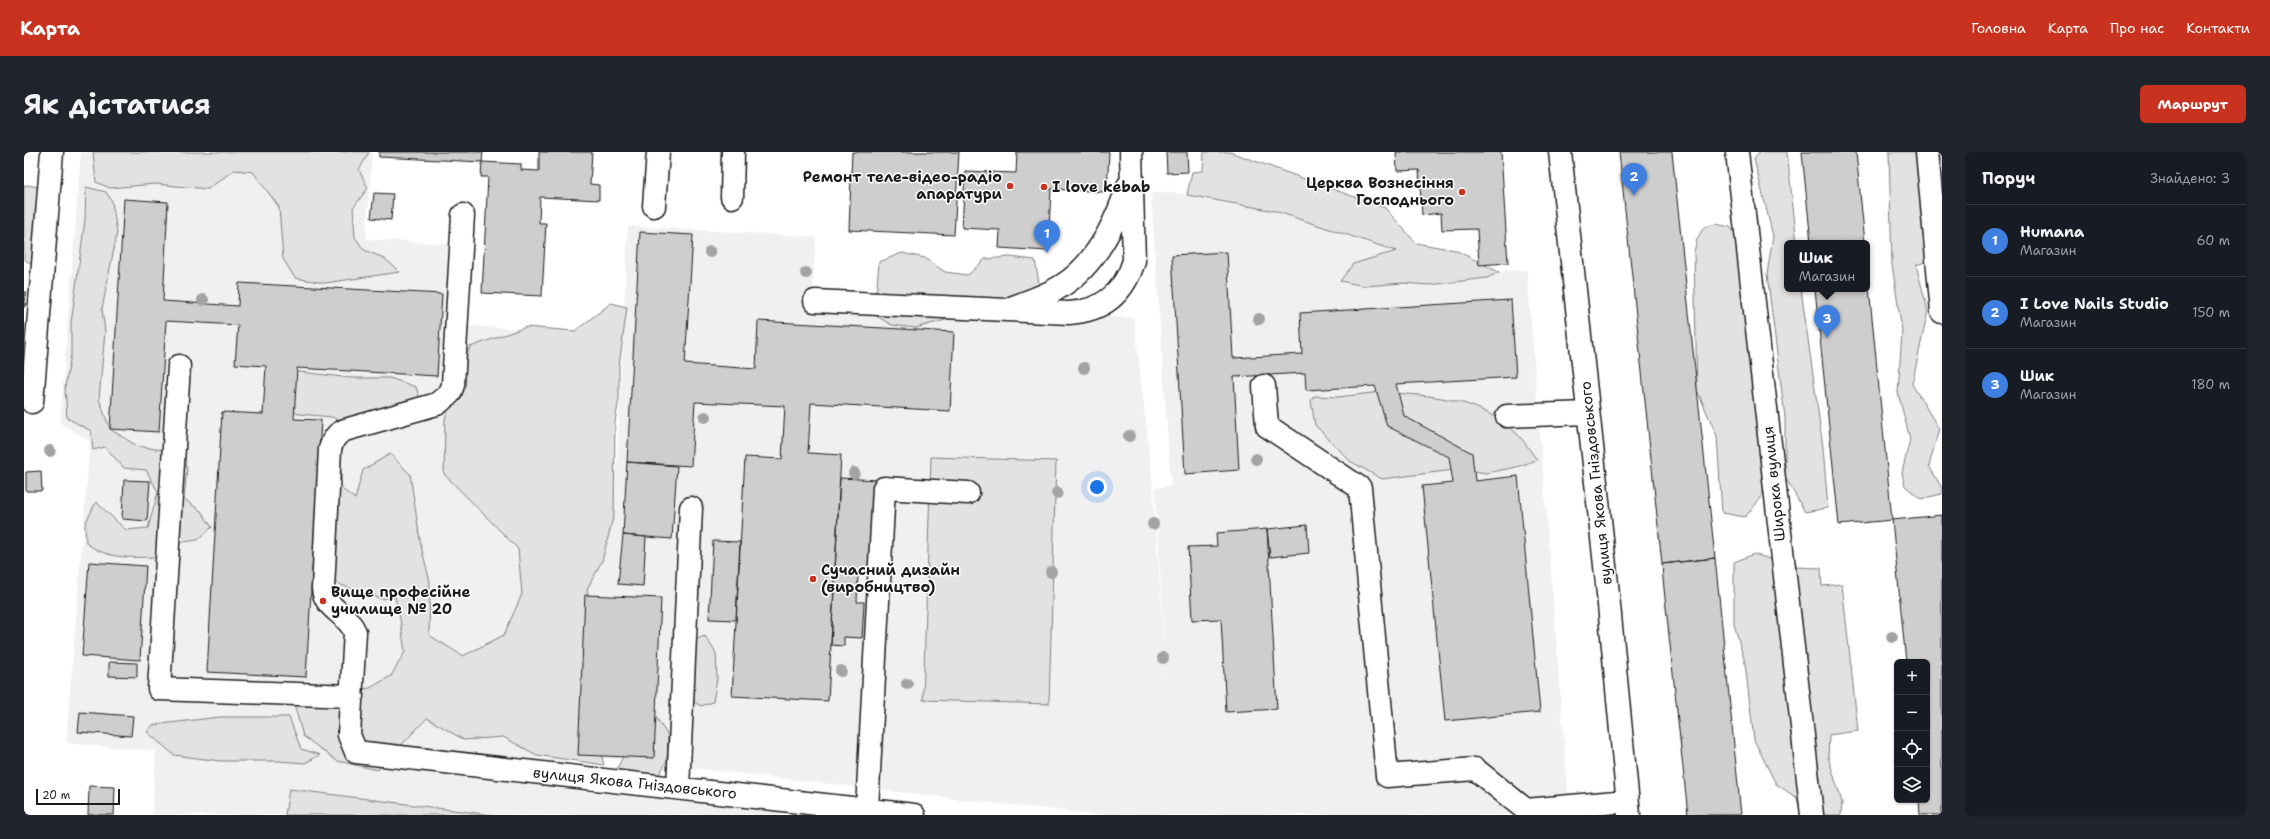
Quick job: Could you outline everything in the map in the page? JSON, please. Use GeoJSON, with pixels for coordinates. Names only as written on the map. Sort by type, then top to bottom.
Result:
{"type":"FeatureCollection","features":[{"type":"Feature","properties":{"kind":"street"},"geometry":{"type":"LineString","coordinates":[[32,402],[52,152]]}},
{"type":"Feature","properties":{"kind":"street"},"geometry":{"type":"LineString","coordinates":[[654,206],[658,152]]}},
{"type":"Feature","properties":{"kind":"street"},"geometry":{"type":"LineString","coordinates":[[732,197],[733,152]]}},
{"type":"Feature","properties":{"kind":"street"},"geometry":{"type":"LineString","coordinates":[[815,301],[1003,311],[1082,312],[1094,309],[1116,295],[1130,273],[1134,261],[1131,152]]}},
{"type":"Feature","properties":{"kind":"street","name":"вулиця Якова Гніздовського"},"geometry":{"type":"LineString","coordinates":[[1560,152],[1607,584],[1628,808]]}},
{"type":"Feature","properties":{"kind":"street","name":"Широка вулиця"},"geometry":{"type":"LineString","coordinates":[[1737,152],[1812,815]]}},
{"type":"Feature","properties":{"kind":"street"},"geometry":{"type":"LineString","coordinates":[[1927,152],[1942,312]]}},
{"type":"Feature","properties":{"kind":"street"},"geometry":{"type":"LineString","coordinates":[[1003,311],[1036,299],[1064,285],[1086,266],[1112,225],[1122,204],[1132,176]]}},
{"type":"Feature","properties":{"kind":"street"},"geometry":{"type":"LineString","coordinates":[[179,366],[159,689],[352,696],[355,632],[348,621],[326,601],[323,589],[330,449],[332,440],[338,434],[346,430],[437,404],[450,393],[453,385],[463,215]]}},
{"type":"Feature","properties":{"kind":"street"},"geometry":{"type":"LineString","coordinates":[[1264,386],[1267,426],[1360,488],[1387,776],[1475,769],[1526,810],[1628,808]]}},
{"type":"Feature","properties":{"kind":"street"},"geometry":{"type":"LineString","coordinates":[[1507,416],[1588,413]]}},
{"type":"Feature","properties":{"kind":"street"},"geometry":{"type":"LineString","coordinates":[[867,809],[884,488],[968,493]]}},
{"type":"Feature","properties":{"kind":"street"},"geometry":{"type":"LineString","coordinates":[[678,788],[691,508]]}},
{"type":"Feature","properties":{"kind":"street","name":"вулиця Якова Гніздовського"},"geometry":{"type":"LineString","coordinates":[[352,696],[349,735],[356,752],[914,815]]}},
{"type":"Feature","properties":{"kind":"shaded area","name":"Вище професійне училище № 20"},"geometry":{"type":"Polygon","coordinates":[[[81,152],[372,152],[366,239],[448,244],[446,325],[580,332],[573,459],[563,789],[777,812],[782,815],[152,815],[156,751],[66,743],[90,441],[60,423],[81,152]]]}},
{"type":"Feature","properties":{"kind":"shaded area"},"geometry":{"type":"Polygon","coordinates":[[[93,152],[369,152],[359,170],[368,188],[353,208],[355,237],[364,250],[384,258],[400,272],[325,283],[295,278],[283,259],[279,207],[253,172],[234,170],[208,189],[155,184],[110,188],[96,182],[93,152]]]}},
{"type":"Feature","properties":{"kind":"shaded area"},"geometry":{"type":"Polygon","coordinates":[[[1204,152],[1230,152],[1385,208],[1416,243],[1455,250],[1499,272],[1487,278],[1429,285],[1403,283],[1365,286],[1340,281],[1353,264],[1396,251],[1275,211],[1187,195],[1192,172],[1203,171],[1204,152]]]}},
{"type":"Feature","properties":{"kind":"shaded area"},"geometry":{"type":"Polygon","coordinates":[[[1760,152],[1787,152],[1797,240],[1784,240],[1784,292],[1801,292],[1823,447],[1828,508],[1805,512],[1785,477],[1785,417],[1767,274],[1773,236],[1754,159],[1760,152]]]}},
{"type":"Feature","properties":{"kind":"shaded area"},"geometry":{"type":"Polygon","coordinates":[[[1889,152],[1942,152],[1942,264],[1935,259],[1916,265],[1928,311],[1912,384],[1939,429],[1929,466],[1942,488],[1942,494],[1921,499],[1905,486],[1902,473],[1910,439],[1898,393],[1902,330],[1892,265],[1889,152]]]}},
{"type":"Feature","properties":{"kind":"shaded area"},"geometry":{"type":"Polygon","coordinates":[[[27,185],[49,189],[45,264],[31,264],[24,259],[24,186],[27,185]]]}},
{"type":"Feature","properties":{"kind":"shaded area"},"geometry":{"type":"Polygon","coordinates":[[[86,187],[106,192],[112,201],[117,233],[102,309],[105,331],[99,399],[110,429],[137,446],[175,452],[187,468],[184,499],[201,511],[212,527],[198,540],[176,543],[163,557],[123,557],[104,553],[86,543],[85,524],[96,502],[126,530],[148,528],[158,492],[146,470],[124,468],[105,447],[93,450],[91,431],[67,418],[65,387],[71,355],[71,323],[85,220],[86,187]]]}},
{"type":"Feature","properties":{"kind":"shaded area"},"geometry":{"type":"Polygon","coordinates":[[[1169,192],[1275,211],[1433,263],[1475,272],[1527,270],[1570,815],[1097,815],[571,754],[583,460],[617,462],[628,226],[816,237],[812,303],[1134,318],[1152,476],[1167,685],[1155,488],[1171,486],[1151,193],[1169,192]]]}},
{"type":"Feature","properties":{"kind":"shaded area"},"geometry":{"type":"Polygon","coordinates":[[[1716,224],[1730,227],[1738,237],[1769,471],[1761,498],[1745,517],[1722,513],[1717,436],[1697,390],[1694,252],[1697,239],[1704,227],[1716,224]]]}},
{"type":"Feature","properties":{"kind":"shaded area"},"geometry":{"type":"Polygon","coordinates":[[[902,253],[925,258],[945,272],[968,275],[985,259],[1010,257],[1035,260],[1039,283],[1022,300],[915,328],[892,325],[871,313],[877,286],[879,262],[902,253]]]}},
{"type":"Feature","properties":{"kind":"shaded area"},"geometry":{"type":"Polygon","coordinates":[[[611,303],[627,307],[619,366],[619,399],[615,422],[614,514],[602,561],[587,589],[595,628],[599,744],[604,765],[537,755],[503,737],[464,740],[427,718],[378,770],[337,761],[303,736],[294,704],[326,694],[370,688],[391,676],[405,652],[395,597],[382,599],[341,585],[320,567],[340,464],[342,489],[355,499],[363,470],[390,454],[410,474],[421,546],[430,582],[429,635],[463,656],[504,635],[522,594],[518,549],[444,474],[445,419],[470,347],[526,327],[575,331],[611,303]]]}},
{"type":"Feature","properties":{"kind":"shaded area"},"geometry":{"type":"Polygon","coordinates":[[[292,371],[351,378],[390,378],[416,387],[422,405],[354,429],[332,417],[299,414],[283,407],[292,371]]]}},
{"type":"Feature","properties":{"kind":"shaded area"},"geometry":{"type":"Polygon","coordinates":[[[1380,392],[1435,397],[1469,405],[1501,421],[1516,433],[1537,460],[1516,467],[1487,473],[1462,469],[1382,479],[1350,461],[1315,425],[1311,401],[1314,396],[1338,397],[1380,392]]]}},
{"type":"Feature","properties":{"kind":"shaded area"},"geometry":{"type":"Polygon","coordinates":[[[931,457],[1056,461],[1049,704],[923,700],[931,457]]]}},
{"type":"Feature","properties":{"kind":"shaded area"},"geometry":{"type":"Polygon","coordinates":[[[1754,554],[1795,567],[1821,568],[1822,586],[1842,584],[1858,731],[1829,735],[1828,757],[1842,802],[1841,815],[1801,815],[1797,798],[1776,784],[1754,740],[1745,663],[1734,624],[1734,562],[1754,554]]]}},
{"type":"Feature","properties":{"kind":"shaded area"},"geometry":{"type":"Polygon","coordinates":[[[705,636],[716,653],[717,679],[713,702],[701,706],[694,702],[689,681],[691,641],[705,636]]]}},
{"type":"Feature","properties":{"kind":"shaded area"},"geometry":{"type":"Polygon","coordinates":[[[220,717],[289,717],[301,749],[320,755],[305,763],[278,761],[220,761],[174,755],[147,732],[153,725],[220,717]]]}},
{"type":"Feature","properties":{"kind":"shaded area"},"geometry":{"type":"Polygon","coordinates":[[[656,717],[668,736],[667,761],[657,778],[615,773],[640,721],[656,717]]]}},
{"type":"Feature","properties":{"kind":"shaded area"},"geometry":{"type":"Polygon","coordinates":[[[289,789],[492,815],[285,815],[289,789]]]}},
{"type":"Feature","properties":{"kind":"building"},"geometry":{"type":"Polygon","coordinates":[[[379,152],[483,152],[482,162],[379,157],[379,152]]]}},
{"type":"Feature","properties":{"kind":"building"},"geometry":{"type":"Polygon","coordinates":[[[539,152],[592,152],[590,184],[599,185],[599,200],[540,197],[539,223],[546,223],[542,296],[482,293],[488,177],[481,177],[482,162],[521,164],[521,170],[539,171],[539,152]]]}},
{"type":"Feature","properties":{"kind":"building"},"geometry":{"type":"Polygon","coordinates":[[[852,152],[959,152],[954,235],[849,230],[852,152]]]}},
{"type":"Feature","properties":{"kind":"building"},"geometry":{"type":"Polygon","coordinates":[[[1017,152],[1109,152],[1107,192],[1051,189],[1048,251],[999,248],[1000,230],[962,228],[965,171],[1016,173],[1017,152]]]}},
{"type":"Feature","properties":{"kind":"building"},"geometry":{"type":"Polygon","coordinates":[[[1166,152],[1187,152],[1188,172],[1167,173],[1166,152]]]}},
{"type":"Feature","properties":{"kind":"building","name":"Церква Вознесіння Господнього"},"geometry":{"type":"Polygon","coordinates":[[[1396,152],[1501,152],[1508,263],[1479,265],[1477,229],[1442,230],[1441,213],[1422,215],[1419,170],[1397,171],[1396,152]]]}},
{"type":"Feature","properties":{"kind":"building"},"geometry":{"type":"Polygon","coordinates":[[[1619,152],[1672,152],[1715,558],[1662,564],[1619,152]]]}},
{"type":"Feature","properties":{"kind":"building"},"geometry":{"type":"Polygon","coordinates":[[[1802,152],[1856,152],[1865,240],[1811,240],[1802,152]]]}},
{"type":"Feature","properties":{"kind":"building"},"geometry":{"type":"Polygon","coordinates":[[[374,193],[393,194],[391,220],[371,218],[374,193]]]}},
{"type":"Feature","properties":{"kind":"building"},"geometry":{"type":"Polygon","coordinates":[[[124,199],[168,202],[163,301],[238,306],[239,283],[442,294],[437,376],[297,368],[294,419],[321,420],[306,677],[207,672],[222,412],[263,414],[266,366],[235,364],[238,325],[166,321],[159,432],[110,429],[124,199]]]}},
{"type":"Feature","properties":{"kind":"building"},"geometry":{"type":"Polygon","coordinates":[[[640,232],[693,235],[685,364],[756,369],[758,321],[954,332],[950,411],[811,403],[808,453],[841,455],[828,701],[732,696],[745,457],[782,459],[785,406],[695,402],[691,466],[627,462],[640,232]]]}},
{"type":"Feature","properties":{"kind":"building"},"geometry":{"type":"Polygon","coordinates":[[[1227,252],[1233,358],[1302,354],[1300,313],[1511,300],[1516,377],[1396,384],[1404,416],[1472,453],[1475,481],[1518,476],[1540,712],[1445,721],[1422,486],[1453,483],[1449,457],[1387,426],[1375,386],[1306,390],[1305,373],[1234,377],[1239,470],[1185,474],[1172,255],[1227,252]]]}},
{"type":"Feature","properties":{"kind":"building"},"geometry":{"type":"Polygon","coordinates":[[[24,292],[26,292],[25,307],[24,307],[24,292]]]}},
{"type":"Feature","properties":{"kind":"building"},"geometry":{"type":"Polygon","coordinates":[[[1815,292],[1869,292],[1892,520],[1839,525],[1815,292]]]}},
{"type":"Feature","properties":{"kind":"building"},"geometry":{"type":"Polygon","coordinates":[[[627,462],[677,466],[672,539],[623,535],[627,462]]]}},
{"type":"Feature","properties":{"kind":"building"},"geometry":{"type":"Polygon","coordinates":[[[41,471],[42,491],[26,491],[26,472],[41,471]]]}},
{"type":"Feature","properties":{"kind":"building"},"geometry":{"type":"Polygon","coordinates":[[[840,478],[878,480],[873,572],[858,571],[857,602],[864,602],[862,638],[844,637],[844,646],[831,645],[840,478]]]}},
{"type":"Feature","properties":{"kind":"building"},"geometry":{"type":"Polygon","coordinates":[[[124,480],[150,481],[147,521],[122,519],[124,480]]]}},
{"type":"Feature","properties":{"kind":"building"},"geometry":{"type":"Polygon","coordinates":[[[1942,515],[1942,815],[1920,815],[1919,803],[1930,803],[1930,659],[1906,659],[1892,520],[1942,515]]]}},
{"type":"Feature","properties":{"kind":"building"},"geometry":{"type":"Polygon","coordinates":[[[1307,525],[1309,553],[1270,557],[1267,529],[1307,525]]]}},
{"type":"Feature","properties":{"kind":"building"},"geometry":{"type":"Polygon","coordinates":[[[1267,529],[1277,709],[1226,712],[1221,619],[1192,620],[1188,547],[1217,546],[1216,533],[1267,529]]]}},
{"type":"Feature","properties":{"kind":"building"},"geometry":{"type":"Polygon","coordinates":[[[623,535],[646,537],[643,586],[618,584],[623,535]]]}},
{"type":"Feature","properties":{"kind":"building"},"geometry":{"type":"Polygon","coordinates":[[[713,541],[740,542],[736,620],[709,619],[713,541]]]}},
{"type":"Feature","properties":{"kind":"building"},"geometry":{"type":"Polygon","coordinates":[[[1715,558],[1741,815],[1688,815],[1662,564],[1715,558]]]}},
{"type":"Feature","properties":{"kind":"building"},"geometry":{"type":"Polygon","coordinates":[[[89,562],[146,566],[140,660],[82,656],[89,562]]]}},
{"type":"Feature","properties":{"kind":"building"},"geometry":{"type":"Polygon","coordinates":[[[585,595],[661,598],[654,758],[578,755],[585,595]]]}},
{"type":"Feature","properties":{"kind":"building"},"geometry":{"type":"Polygon","coordinates":[[[109,662],[137,663],[137,677],[109,676],[109,662]]]}},
{"type":"Feature","properties":{"kind":"building"},"geometry":{"type":"Polygon","coordinates":[[[80,712],[133,716],[131,736],[78,732],[80,712]]]}},
{"type":"Feature","properties":{"kind":"building"},"geometry":{"type":"Polygon","coordinates":[[[89,786],[115,787],[114,815],[88,815],[89,786]]]}},
{"type":"Feature","properties":{"kind":"place","name":"Ремонт теле-відео-радіо апаратури"},"geometry":{"type":"Point","coordinates":[1010,186]}},
{"type":"Feature","properties":{"kind":"place","name":"I love kebab"},"geometry":{"type":"Point","coordinates":[1044,187]}},
{"type":"Feature","properties":{"kind":"place","name":"Церква Вознесіння Господнього"},"geometry":{"type":"Point","coordinates":[1462,192]}},
{"type":"Feature","properties":{"kind":"place","name":"I Love Nails Studio"},"geometry":{"type":"Point","coordinates":[1634,196]}},
{"type":"Feature","properties":{"kind":"place","name":"Humana"},"geometry":{"type":"Point","coordinates":[1047,253]}},
{"type":"Feature","properties":{"kind":"place","name":"Шик"},"geometry":{"type":"Point","coordinates":[1827,338]}},
{"type":"Feature","properties":{"kind":"place","name":"Сучасний дизайн (виробництво)"},"geometry":{"type":"Point","coordinates":[813,579]}},
{"type":"Feature","properties":{"kind":"place","name":"Вище професійне училище № 20"},"geometry":{"type":"Point","coordinates":[323,601]}}]}
